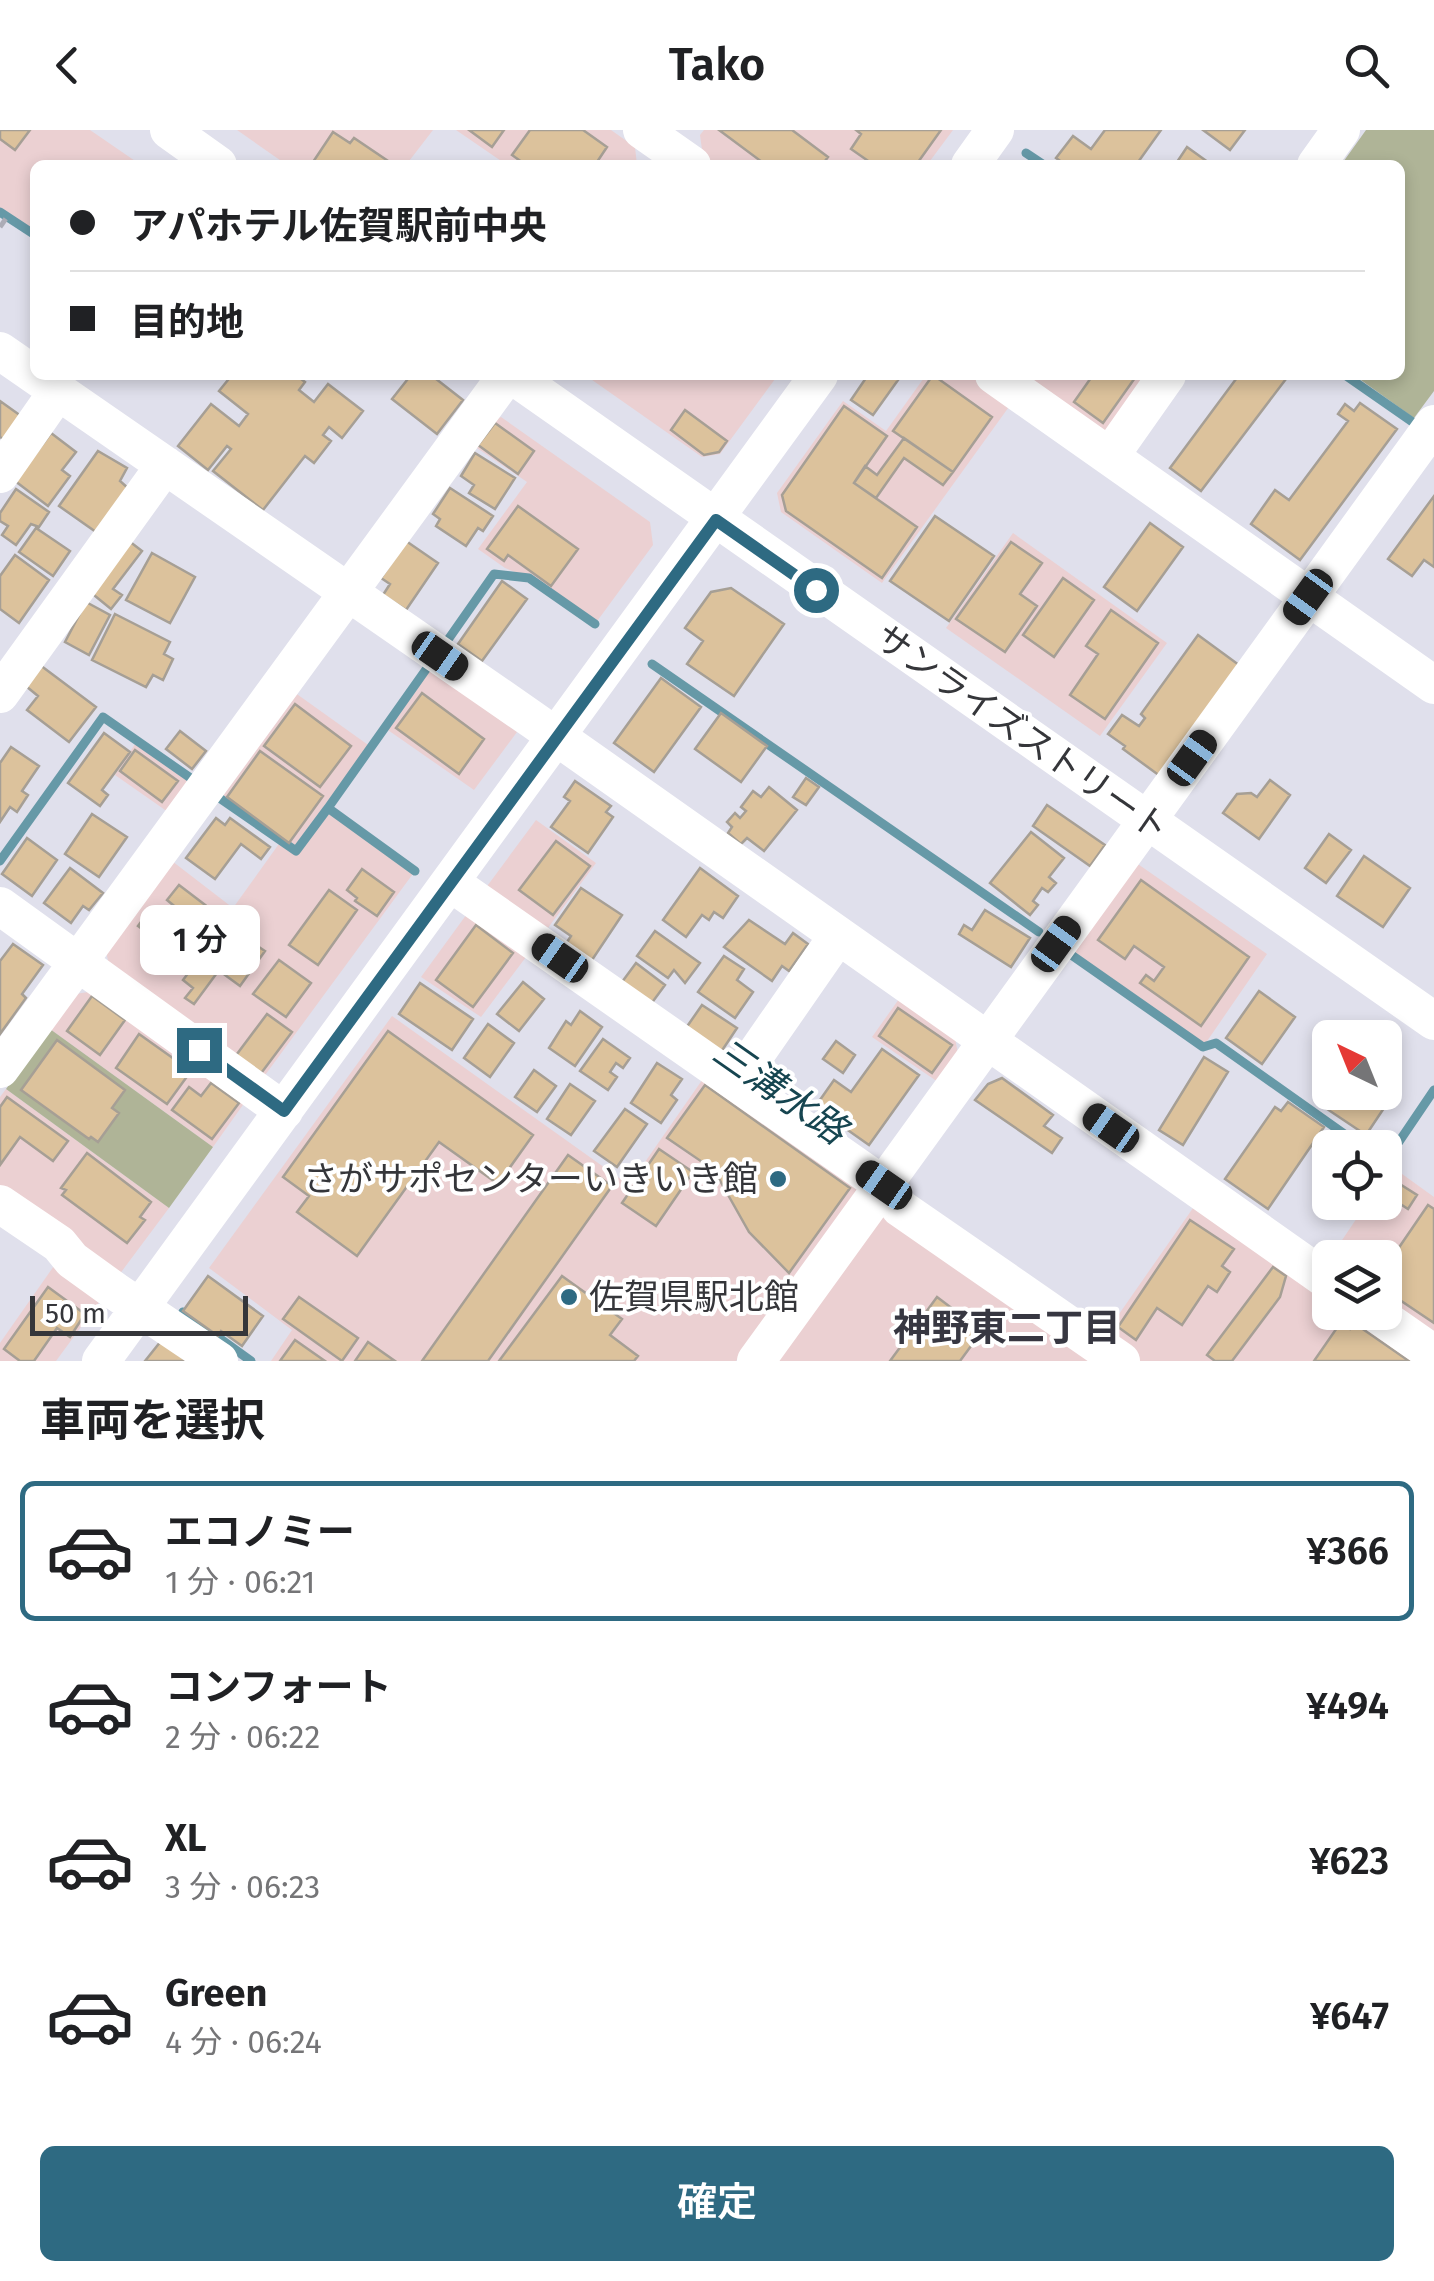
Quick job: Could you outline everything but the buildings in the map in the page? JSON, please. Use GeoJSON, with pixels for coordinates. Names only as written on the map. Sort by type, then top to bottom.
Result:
{"type":"FeatureCollection","features":[{"type":"Feature","properties":{"kind":"street"},"geometry":{"type":"LineString","coordinates":[[170,130],[211,160]]}},
{"type":"Feature","properties":{"kind":"street"},"geometry":{"type":"LineString","coordinates":[[974,160],[995,130]]}},
{"type":"Feature","properties":{"kind":"street"},"geometry":{"type":"LineString","coordinates":[[1320,160],[1341,130]]}},
{"type":"Feature","properties":{"kind":"street"},"geometry":{"type":"LineString","coordinates":[[0,351],[30,372]]}},
{"type":"Feature","properties":{"kind":"street"},"geometry":{"type":"LineString","coordinates":[[42,380],[1312,1269]]}},
{"type":"Feature","properties":{"kind":"street"},"geometry":{"type":"LineString","coordinates":[[0,1070],[506,380]]}},
{"type":"Feature","properties":{"kind":"street","name":"サンライズストリート"},"geometry":{"type":"LineString","coordinates":[[517,380],[1434,1021]]}},
{"type":"Feature","properties":{"kind":"street"},"geometry":{"type":"LineString","coordinates":[[101,1361],[815,380]]}},
{"type":"Feature","properties":{"kind":"street"},"geometry":{"type":"LineString","coordinates":[[1001,380],[1434,685]]}},
{"type":"Feature","properties":{"kind":"street"},"geometry":{"type":"LineString","coordinates":[[1110,456],[1164,380]]}},
{"type":"Feature","properties":{"kind":"street"},"geometry":{"type":"LineString","coordinates":[[0,474],[58,391]]}},
{"type":"Feature","properties":{"kind":"street"},"geometry":{"type":"LineString","coordinates":[[756,1361],[1434,424]]}},
{"type":"Feature","properties":{"kind":"street"},"geometry":{"type":"LineString","coordinates":[[0,694],[165,465]]}},
{"type":"Feature","properties":{"kind":"street"},"geometry":{"type":"LineString","coordinates":[[451,883],[884,1185],[900,1208],[1122,1361]]}},
{"type":"Feature","properties":{"kind":"street"},"geometry":{"type":"LineString","coordinates":[[0,906],[284,1111]]}},
{"type":"Feature","properties":{"kind":"street"},"geometry":{"type":"LineString","coordinates":[[737,1081],[837,937]]}},
{"type":"Feature","properties":{"kind":"street"},"geometry":{"type":"LineString","coordinates":[[0,1204],[59,1244],[72,1260],[140,1309],[219,1361]]}},
{"type":"Feature","properties":{"kind":"street"},"geometry":{"type":"LineString","coordinates":[[1400,1330],[1434,1354]]}},
{"type":"Feature","properties":{"kind":"path"},"geometry":{"type":"LineString","coordinates":[[0,227],[7,216]]}},
{"type":"Feature","properties":{"kind":"shaded area"},"geometry":{"type":"Polygon","coordinates":[[[0,130],[90,130],[134,160],[30,160],[30,232],[0,212],[0,130]]]}},
{"type":"Feature","properties":{"kind":"shaded area"},"geometry":{"type":"Polygon","coordinates":[[[237,130],[433,130],[410,160],[280,160],[237,130]]]}},
{"type":"Feature","properties":{"kind":"shaded area"},"geometry":{"type":"Polygon","coordinates":[[[456,130],[611,130],[635,147],[636,160],[500,160],[456,130]]]}},
{"type":"Feature","properties":{"kind":"shaded area"},"geometry":{"type":"Polygon","coordinates":[[[704,130],[953,130],[931,160],[708,160],[703,157],[700,135],[704,130]]]}},
{"type":"Feature","properties":{"kind":"shaded area"},"geometry":{"type":"Polygon","coordinates":[[[592,380],[774,380],[720,454],[702,457],[592,380]]]}},
{"type":"Feature","properties":{"kind":"shaded area"},"geometry":{"type":"Polygon","coordinates":[[[922,380],[976,380],[1011,404],[882,583],[781,512],[777,493],[843,401],[886,431],[922,380]]]}},
{"type":"Feature","properties":{"kind":"shaded area"},"geometry":{"type":"Polygon","coordinates":[[[1023,380],[1148,380],[1105,436],[1023,380]]]}},
{"type":"Feature","properties":{"kind":"shaded area"},"geometry":{"type":"Polygon","coordinates":[[[501,417],[650,522],[653,545],[595,624],[529,578],[505,568],[478,549],[527,482],[474,446],[494,420],[501,417]]]}},
{"type":"Feature","properties":{"kind":"shaded area"},"geometry":{"type":"Polygon","coordinates":[[[1013,533],[1167,643],[1100,736],[946,628],[1013,533]]]}},
{"type":"Feature","properties":{"kind":"shaded area"},"geometry":{"type":"Polygon","coordinates":[[[427,668],[517,732],[474,790],[385,728],[427,668]]]}},
{"type":"Feature","properties":{"kind":"shaded area"},"geometry":{"type":"Polygon","coordinates":[[[294,692],[371,747],[328,808],[415,871],[260,1082],[110,970],[106,951],[172,861],[233,908],[281,841],[218,797],[294,692]]]}},
{"type":"Feature","properties":{"kind":"shaded area"},"geometry":{"type":"Polygon","coordinates":[[[137,741],[192,779],[168,812],[115,775],[137,741]]]}},
{"type":"Feature","properties":{"kind":"shaded area"},"geometry":{"type":"Polygon","coordinates":[[[536,820],[596,863],[542,936],[482,893],[536,820]]]}},
{"type":"Feature","properties":{"kind":"shaded area"},"geometry":{"type":"Polygon","coordinates":[[[1135,862],[1267,954],[1203,1047],[1069,953],[1135,862]]]}},
{"type":"Feature","properties":{"kind":"shaded area"},"geometry":{"type":"Polygon","coordinates":[[[472,907],[532,949],[481,1017],[421,977],[472,907]]]}},
{"type":"Feature","properties":{"kind":"shaded area"},"geometry":{"type":"Polygon","coordinates":[[[95,991],[245,1102],[213,1147],[50,1029],[75,994],[95,991]]]}},
{"type":"Feature","properties":{"kind":"shaded area"},"geometry":{"type":"Polygon","coordinates":[[[899,999],[955,1038],[958,1054],[938,1082],[872,1037],[899,999]]]}},
{"type":"Feature","properties":{"kind":"shaded area"},"geometry":{"type":"Polygon","coordinates":[[[392,1016],[629,1185],[707,1073],[864,1184],[736,1361],[271,1361],[292,1330],[209,1268],[392,1016]]]}},
{"type":"Feature","properties":{"kind":"shaded area"},"geometry":{"type":"Polygon","coordinates":[[[6,1089],[169,1208],[119,1275],[0,1194],[0,1097],[6,1089]]]}},
{"type":"Feature","properties":{"kind":"shaded area"},"geometry":{"type":"Polygon","coordinates":[[[1402,1174],[1434,1197],[1434,1334],[1402,1312],[1402,1240],[1342,1240],[1356,1220],[1402,1220],[1402,1174]]]}},
{"type":"Feature","properties":{"kind":"shaded area"},"geometry":{"type":"Polygon","coordinates":[[[1193,1208],[1312,1291],[1312,1330],[1369,1330],[1414,1361],[1138,1361],[1103,1337],[1193,1208]]]}},
{"type":"Feature","properties":{"kind":"shaded area"},"geometry":{"type":"Polygon","coordinates":[[[878,1212],[1103,1361],[776,1361],[878,1212]]]}},
{"type":"Feature","properties":{"kind":"shaded area"},"geometry":{"type":"Polygon","coordinates":[[[56,1263],[103,1297],[56,1361],[0,1361],[0,1343],[56,1263]]]}},
{"type":"Feature","properties":{"kind":"green space"},"geometry":{"type":"Polygon","coordinates":[[[1366,130],[1434,130],[1434,391],[1414,418],[1361,380],[1405,380],[1405,160],[1345,160],[1366,130]]]}},
{"type":"Feature","properties":{"kind":"green space"},"geometry":{"type":"Polygon","coordinates":[[[50,1029],[213,1147],[169,1208],[6,1089],[50,1029]]]}},
{"type":"Feature","properties":{"kind":"waterway"},"geometry":{"type":"LineString","coordinates":[[1026,153],[1036,160]]}},
{"type":"Feature","properties":{"kind":"waterway"},"geometry":{"type":"LineString","coordinates":[[0,212],[30,232]]}},
{"type":"Feature","properties":{"kind":"waterway"},"geometry":{"type":"LineString","coordinates":[[1352,380],[1414,423]]}},
{"type":"Feature","properties":{"kind":"waterway"},"geometry":{"type":"LineString","coordinates":[[445,644],[494,574],[529,578],[595,624]]}},
{"type":"Feature","properties":{"kind":"waterway"},"geometry":{"type":"LineString","coordinates":[[652,664],[1039,932]]}},
{"type":"Feature","properties":{"kind":"waterway"},"geometry":{"type":"LineString","coordinates":[[328,808],[427,668]]}},
{"type":"Feature","properties":{"kind":"waterway","name":"三溝水路"},"geometry":{"type":"LineString","coordinates":[[0,861],[103,717],[192,779]]}},
{"type":"Feature","properties":{"kind":"waterway","name":"三溝水路"},"geometry":{"type":"LineString","coordinates":[[218,797],[296,851],[328,808],[415,871]]}},
{"type":"Feature","properties":{"kind":"waterway"},"geometry":{"type":"LineString","coordinates":[[1070,954],[1203,1047],[1216,1043],[1339,1130]]}},
{"type":"Feature","properties":{"kind":"waterway"},"geometry":{"type":"LineString","coordinates":[[1402,1137],[1434,1090]]}},
{"type":"Feature","properties":{"kind":"waterway"},"geometry":{"type":"LineString","coordinates":[[183,1312],[251,1361]]}},
{"type":"Feature","properties":{"kind":"place","name":"さがサポセンターいきいき館"},"geometry":{"type":"Point","coordinates":[778,1179]}},
{"type":"Feature","properties":{"kind":"place","name":"佐賀県駅北館"},"geometry":{"type":"Point","coordinates":[569,1297]}},
{"type":"Feature","properties":{"kind":"district","name":"神野東二丁目"},"geometry":{"type":"Point","coordinates":[1007,1328]}},
{"type":"Feature","properties":{"kind":"route"},"geometry":{"type":"LineString","coordinates":[[199,1050],[284,1111],[716,520],[816,590]]}}]}
